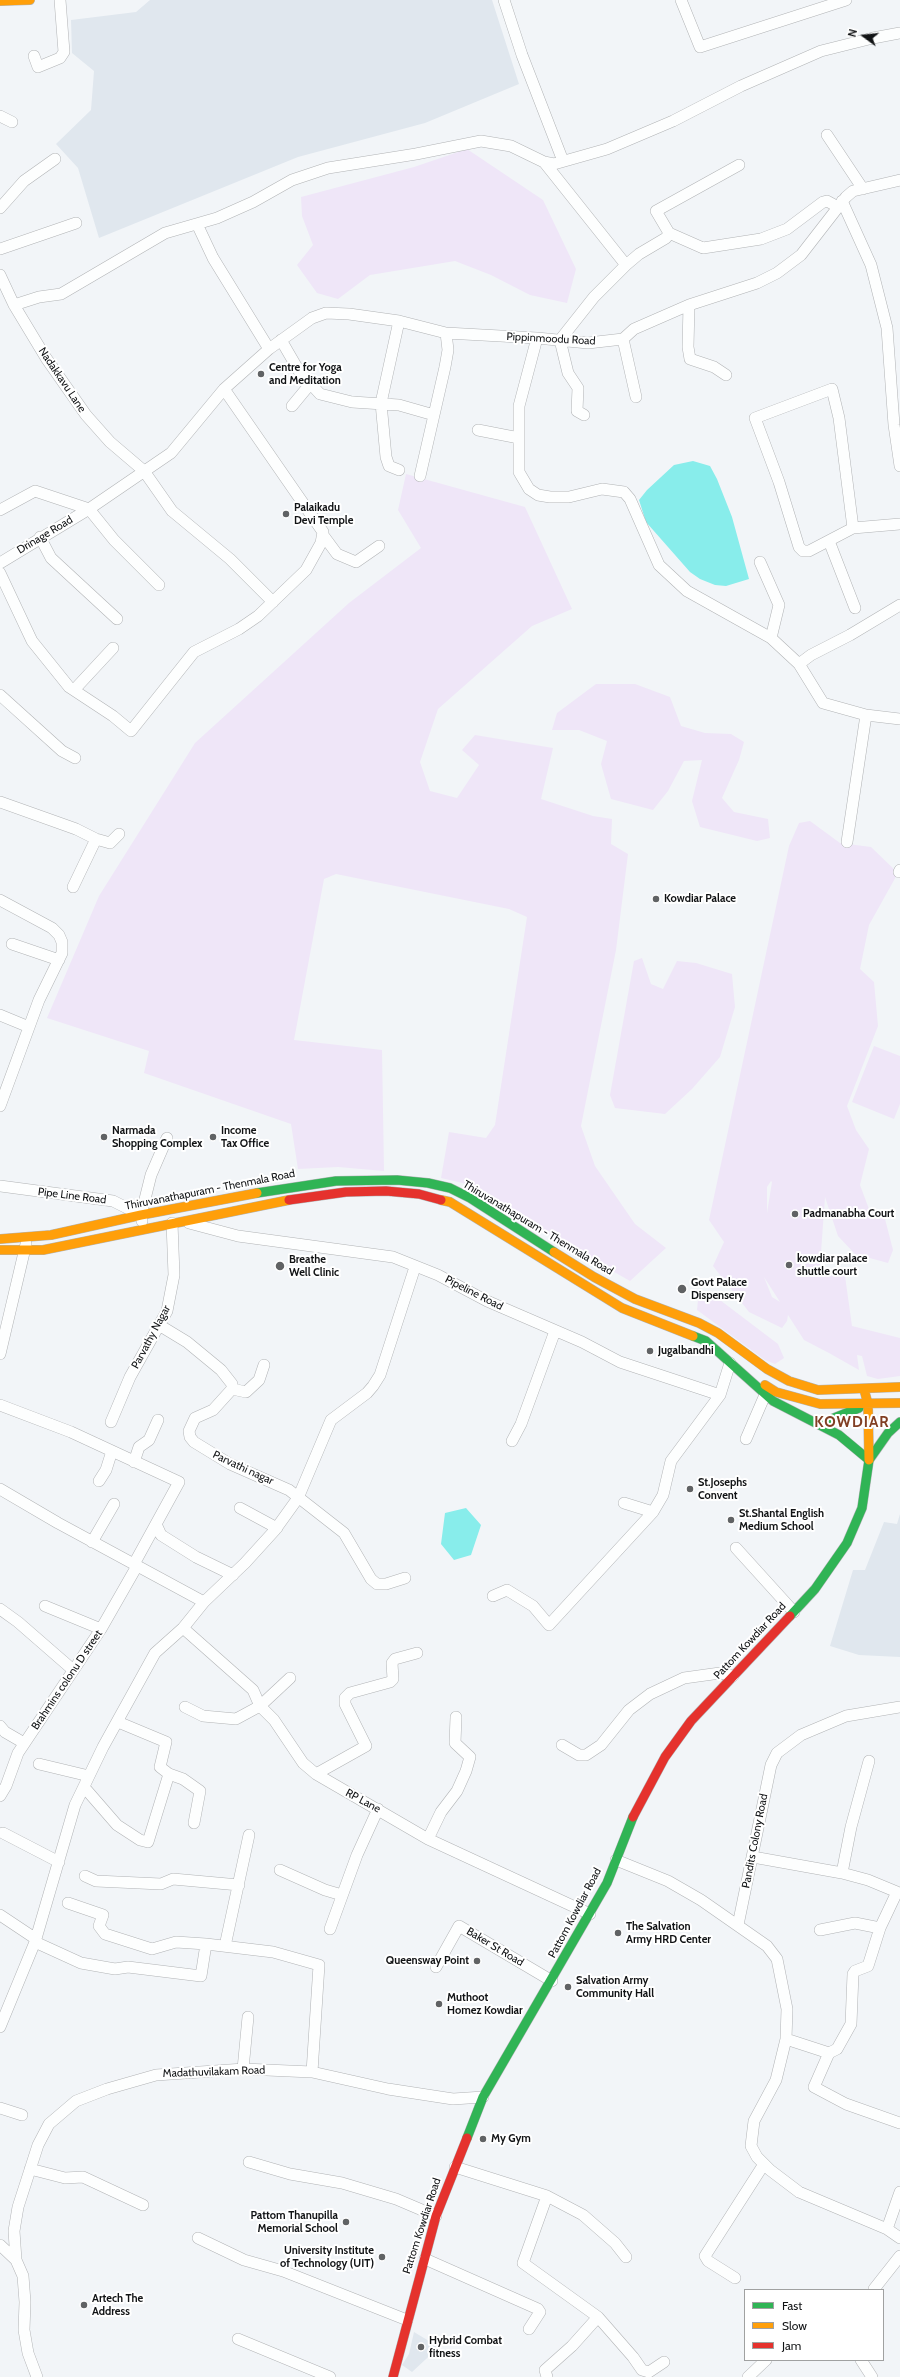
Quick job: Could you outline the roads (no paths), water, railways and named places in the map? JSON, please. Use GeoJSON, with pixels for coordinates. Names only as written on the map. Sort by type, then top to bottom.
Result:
{"type":"FeatureCollection","features":[{"type":"Feature","properties":{"kind":"main road"},"geometry":{"type":"LineString","coordinates":[[0,2],[30,0]]}},
{"type":"Feature","properties":{"kind":"main road","name":"Thiruvanathapuram - Thenmala Road"},"geometry":{"type":"LineString","coordinates":[[0,1238],[27,1238],[85,1229],[141,1215],[186,1208],[286,1188],[336,1181],[397,1180],[450,1188],[470,1198],[594,1277],[635,1299],[699,1323],[718,1333],[767,1369],[789,1381],[818,1390],[900,1387]]}},
{"type":"Feature","properties":{"kind":"main road"},"geometry":{"type":"LineString","coordinates":[[0,1250],[25,1251],[66,1246],[172,1223],[184,1222],[258,1204],[346,1192],[393,1192],[419,1194],[450,1202],[622,1308],[706,1341],[765,1395],[784,1408],[819,1424],[850,1443],[869,1460],[888,1433],[900,1422]]}},
{"type":"Feature","properties":{"kind":"main road"},"geometry":{"type":"LineString","coordinates":[[730,1363],[776,1392],[797,1399],[820,1404],[900,1403]]}},
{"type":"Feature","properties":{"kind":"main road","name":"Pattom Kowdiar Road"},"geometry":{"type":"LineString","coordinates":[[393,2377],[436,2216],[483,2097],[590,1914],[616,1860],[636,1810],[665,1757],[691,1721],[794,1612],[833,1565],[847,1542],[862,1508],[869,1460],[868,1404],[864,1389]]}},
{"type":"Feature","properties":{"kind":"main road"},"geometry":{"type":"LineString","coordinates":[[819,1424],[868,1404]]}},
{"type":"Feature","properties":{"kind":"street"},"geometry":{"type":"LineString","coordinates":[[34,56],[38,66],[60,58],[64,52],[60,0]]}},
{"type":"Feature","properties":{"kind":"street"},"geometry":{"type":"LineString","coordinates":[[504,0],[522,55],[563,162]]}},
{"type":"Feature","properties":{"kind":"street"},"geometry":{"type":"LineString","coordinates":[[680,0],[700,47],[846,0]]}},
{"type":"Feature","properties":{"kind":"street"},"geometry":{"type":"LineString","coordinates":[[14,305],[39,297],[61,294],[165,233],[217,218],[253,202],[292,180],[328,168],[380,158],[416,154],[481,141],[511,146],[544,162],[554,164],[563,162],[614,147],[673,121],[741,86],[821,51],[900,33]]}},
{"type":"Feature","properties":{"kind":"street"},"geometry":{"type":"LineString","coordinates":[[0,116],[12,122]]}},
{"type":"Feature","properties":{"kind":"street"},"geometry":{"type":"LineString","coordinates":[[827,135],[863,189]]}},
{"type":"Feature","properties":{"kind":"street"},"geometry":{"type":"LineString","coordinates":[[0,208],[24,181],[55,159]]}},
{"type":"Feature","properties":{"kind":"street"},"geometry":{"type":"LineString","coordinates":[[544,162],[626,265]]}},
{"type":"Feature","properties":{"kind":"street"},"geometry":{"type":"LineString","coordinates":[[739,165],[656,211],[669,233],[703,248],[761,239],[787,229],[823,202],[827,201],[840,204]]}},
{"type":"Feature","properties":{"kind":"street"},"geometry":{"type":"LineString","coordinates":[[636,397],[623,339],[634,329],[689,305],[756,283],[777,273],[801,255],[840,204],[853,191],[900,180]]}},
{"type":"Feature","properties":{"kind":"street"},"geometry":{"type":"LineString","coordinates":[[840,204],[871,265],[887,328],[894,425],[900,466]]}},
{"type":"Feature","properties":{"kind":"street"},"geometry":{"type":"LineString","coordinates":[[0,249],[76,223]]}},
{"type":"Feature","properties":{"kind":"street"},"geometry":{"type":"LineString","coordinates":[[197,224],[213,258],[269,349]]}},
{"type":"Feature","properties":{"kind":"street"},"geometry":{"type":"LineString","coordinates":[[584,415],[577,411],[578,388],[568,373],[560,340],[594,297],[626,265],[639,254],[666,238],[669,233]]}},
{"type":"Feature","properties":{"kind":"street","name":"Nadakkavu Lane"},"geometry":{"type":"LineString","coordinates":[[0,275],[14,305],[46,358],[86,415],[110,442],[144,471],[172,511],[230,559],[273,602]]}},
{"type":"Feature","properties":{"kind":"street"},"geometry":{"type":"LineString","coordinates":[[689,305],[688,347],[690,359],[714,367],[726,375]]}},
{"type":"Feature","properties":{"kind":"street","name":"Pippinmoodu Road"},"geometry":{"type":"LineString","coordinates":[[144,471],[171,453],[224,389],[269,349],[312,318],[326,313],[399,320],[446,334],[537,338],[588,343],[623,339]]}},
{"type":"Feature","properties":{"kind":"street"},"geometry":{"type":"LineString","coordinates":[[399,320],[381,402],[386,457],[389,466],[399,470]]}},
{"type":"Feature","properties":{"kind":"street"},"geometry":{"type":"LineString","coordinates":[[420,476],[448,350],[446,334]]}},
{"type":"Feature","properties":{"kind":"street"},"geometry":{"type":"LineString","coordinates":[[537,338],[519,406],[519,472],[529,489],[538,495],[550,497],[570,497],[602,489],[624,492],[630,498],[659,565],[687,591],[771,638],[799,664],[823,703],[866,715],[900,719]]}},
{"type":"Feature","properties":{"kind":"street"},"geometry":{"type":"LineString","coordinates":[[281,340],[299,371],[320,394],[352,402],[381,402],[434,415]]}},
{"type":"Feature","properties":{"kind":"street"},"geometry":{"type":"LineString","coordinates":[[292,406],[311,383]]}},
{"type":"Feature","properties":{"kind":"street"},"geometry":{"type":"LineString","coordinates":[[224,389],[337,554],[356,562],[379,546]]}},
{"type":"Feature","properties":{"kind":"street"},"geometry":{"type":"LineString","coordinates":[[853,528],[839,418],[832,389],[755,418],[779,482],[799,547],[803,552],[809,551],[853,528],[900,524]]}},
{"type":"Feature","properties":{"kind":"street"},"geometry":{"type":"LineString","coordinates":[[478,430],[519,438]]}},
{"type":"Feature","properties":{"kind":"street","name":"Drinage Road"},"geometry":{"type":"LineString","coordinates":[[0,562],[40,537],[90,509],[144,471]]}},
{"type":"Feature","properties":{"kind":"street"},"geometry":{"type":"LineString","coordinates":[[0,510],[35,491],[90,509],[114,540],[159,585]]}},
{"type":"Feature","properties":{"kind":"street"},"geometry":{"type":"LineString","coordinates":[[0,573],[32,641],[69,687],[132,731],[194,652],[239,629],[258,616],[306,570],[319,550],[323,535]]}},
{"type":"Feature","properties":{"kind":"street"},"geometry":{"type":"LineString","coordinates":[[40,537],[51,558],[117,619]]}},
{"type":"Feature","properties":{"kind":"street"},"geometry":{"type":"LineString","coordinates":[[829,541],[855,608]]}},
{"type":"Feature","properties":{"kind":"street"},"geometry":{"type":"LineString","coordinates":[[760,562],[779,605],[777,623],[771,638]]}},
{"type":"Feature","properties":{"kind":"street"},"geometry":{"type":"LineString","coordinates":[[799,664],[811,655],[850,635],[900,605]]}},
{"type":"Feature","properties":{"kind":"street"},"geometry":{"type":"LineString","coordinates":[[74,690],[113,648]]}},
{"type":"Feature","properties":{"kind":"street"},"geometry":{"type":"LineString","coordinates":[[0,695],[62,751],[75,758]]}},
{"type":"Feature","properties":{"kind":"street"},"geometry":{"type":"LineString","coordinates":[[847,842],[866,715]]}},
{"type":"Feature","properties":{"kind":"street"},"geometry":{"type":"LineString","coordinates":[[0,802],[76,829],[96,839],[110,843],[119,834]]}},
{"type":"Feature","properties":{"kind":"street"},"geometry":{"type":"LineString","coordinates":[[73,887],[96,839]]}},
{"type":"Feature","properties":{"kind":"street"},"geometry":{"type":"LineString","coordinates":[[0,900],[52,928],[59,935],[62,942],[62,953],[39,1000],[0,1106]]}},
{"type":"Feature","properties":{"kind":"street"},"geometry":{"type":"LineString","coordinates":[[12,944],[59,960]]}},
{"type":"Feature","properties":{"kind":"street"},"geometry":{"type":"LineString","coordinates":[[0,1015],[29,1026]]}},
{"type":"Feature","properties":{"kind":"street"},"geometry":{"type":"LineString","coordinates":[[145,1229],[141,1215],[151,1175],[167,1138]]}},
{"type":"Feature","properties":{"kind":"street","name":"Pipe Line Road"},"geometry":{"type":"LineString","coordinates":[[0,1186],[113,1200],[141,1215]]}},
{"type":"Feature","properties":{"kind":"street"},"geometry":{"type":"LineString","coordinates":[[184,1222],[186,1208]]}},
{"type":"Feature","properties":{"kind":"street","name":"Pipeline Road"},"geometry":{"type":"LineString","coordinates":[[184,1222],[238,1236],[393,1257],[414,1267],[438,1275],[487,1301],[582,1342],[620,1362],[720,1394]]}},
{"type":"Feature","properties":{"kind":"street","name":"Parvathy Nagar"},"geometry":{"type":"LineString","coordinates":[[111,1422],[130,1377],[167,1312],[174,1275],[172,1223]]}},
{"type":"Feature","properties":{"kind":"street"},"geometry":{"type":"LineString","coordinates":[[0,1354],[27,1238]]}},
{"type":"Feature","properties":{"kind":"street"},"geometry":{"type":"LineString","coordinates":[[0,2027],[36,1941],[75,1805],[155,1653],[183,1628],[204,1602],[233,1575],[277,1528],[298,1498],[331,1420],[367,1393],[380,1375],[414,1267]]}},
{"type":"Feature","properties":{"kind":"street"},"geometry":{"type":"LineString","coordinates":[[159,1325],[187,1342],[221,1370],[232,1384],[232,1389],[246,1392],[260,1380],[264,1365]]}},
{"type":"Feature","properties":{"kind":"street"},"geometry":{"type":"LineString","coordinates":[[512,1441],[521,1424],[554,1331]]}},
{"type":"Feature","properties":{"kind":"street"},"geometry":{"type":"LineString","coordinates":[[493,1596],[507,1590],[533,1606],[549,1625],[653,1512],[663,1495],[674,1456],[720,1394],[730,1363]]}},
{"type":"Feature","properties":{"kind":"street","name":"Parvathi nagar"},"geometry":{"type":"LineString","coordinates":[[232,1389],[213,1410],[195,1418],[189,1431],[190,1437],[194,1442],[230,1464],[284,1486],[298,1498]]}},
{"type":"Feature","properties":{"kind":"street"},"geometry":{"type":"LineString","coordinates":[[746,1439],[765,1395]]}},
{"type":"Feature","properties":{"kind":"street"},"geometry":{"type":"LineString","coordinates":[[0,1405],[71,1432],[134,1462],[139,1447],[149,1440],[158,1420]]}},
{"type":"Feature","properties":{"kind":"street"},"geometry":{"type":"LineString","coordinates":[[99,1481],[106,1470],[112,1451]]}},
{"type":"Feature","properties":{"kind":"street","name":"Brahmins colonu D street"},"geometry":{"type":"LineString","coordinates":[[0,1796],[6,1786],[18,1753],[72,1669],[101,1629],[136,1565],[178,1482],[134,1462]]}},
{"type":"Feature","properties":{"kind":"street"},"geometry":{"type":"LineString","coordinates":[[0,1489],[92,1542],[204,1602]]}},
{"type":"Feature","properties":{"kind":"street"},"geometry":{"type":"LineString","coordinates":[[298,1498],[344,1533],[371,1579],[377,1584],[386,1584],[405,1578]]}},
{"type":"Feature","properties":{"kind":"street"},"geometry":{"type":"LineString","coordinates":[[624,1503],[653,1512]]}},
{"type":"Feature","properties":{"kind":"street"},"geometry":{"type":"LineString","coordinates":[[92,1542],[114,1504]]}},
{"type":"Feature","properties":{"kind":"street"},"geometry":{"type":"LineString","coordinates":[[240,1508],[277,1528]]}},
{"type":"Feature","properties":{"kind":"street"},"geometry":{"type":"LineString","coordinates":[[156,1524],[161,1534],[196,1557],[233,1575]]}},
{"type":"Feature","properties":{"kind":"street"},"geometry":{"type":"LineString","coordinates":[[736,1548],[794,1612]]}},
{"type":"Feature","properties":{"kind":"street"},"geometry":{"type":"LineString","coordinates":[[45,1606],[101,1629]]}},
{"type":"Feature","properties":{"kind":"street"},"geometry":{"type":"LineString","coordinates":[[0,1609],[18,1622],[72,1669]]}},
{"type":"Feature","properties":{"kind":"street","name":"RP Lane"},"geometry":{"type":"LineString","coordinates":[[183,1628],[253,1690],[260,1706],[274,1720],[303,1763],[316,1774],[428,1839],[590,1914]]}},
{"type":"Feature","properties":{"kind":"street"},"geometry":{"type":"LineString","coordinates":[[316,1774],[366,1746],[344,1704],[345,1698],[350,1693],[390,1682],[393,1679],[392,1663],[395,1659],[417,1653]]}},
{"type":"Feature","properties":{"kind":"street"},"geometry":{"type":"LineString","coordinates":[[562,1745],[579,1755],[586,1755],[601,1745],[629,1710],[650,1694],[684,1678],[720,1673],[733,1676]]}},
{"type":"Feature","properties":{"kind":"street"},"geometry":{"type":"LineString","coordinates":[[185,1707],[203,1716],[236,1719],[260,1706],[290,1678]]}},
{"type":"Feature","properties":{"kind":"street","name":"Pandits Colony Road"},"geometry":{"type":"LineString","coordinates":[[738,1925],[771,1765],[777,1752],[801,1735],[846,1716],[900,1707]]}},
{"type":"Feature","properties":{"kind":"street"},"geometry":{"type":"LineString","coordinates":[[428,1839],[441,1812],[457,1791],[466,1771],[470,1757],[455,1743],[456,1717]]}},
{"type":"Feature","properties":{"kind":"street"},"geometry":{"type":"LineString","coordinates":[[118,1722],[166,1742],[160,1767],[169,1774],[184,1780],[200,1791],[194,1823]]}},
{"type":"Feature","properties":{"kind":"street"},"geometry":{"type":"LineString","coordinates":[[0,1726],[5,1732],[24,1743]]}},
{"type":"Feature","properties":{"kind":"street"},"geometry":{"type":"LineString","coordinates":[[842,1873],[850,1827],[869,1761]]}},
{"type":"Feature","properties":{"kind":"street"},"geometry":{"type":"LineString","coordinates":[[39,1764],[89,1776]]}},
{"type":"Feature","properties":{"kind":"street"},"geometry":{"type":"LineString","coordinates":[[84,1787],[117,1825],[140,1840],[148,1842],[169,1774]]}},
{"type":"Feature","properties":{"kind":"street"},"geometry":{"type":"LineString","coordinates":[[330,1929],[357,1855],[378,1809]]}},
{"type":"Feature","properties":{"kind":"street"},"geometry":{"type":"LineString","coordinates":[[3,1832],[58,1862]]}},
{"type":"Feature","properties":{"kind":"street"},"geometry":{"type":"LineString","coordinates":[[225,1946],[249,1835]]}},
{"type":"Feature","properties":{"kind":"street"},"geometry":{"type":"LineString","coordinates":[[753,1857],[842,1873],[898,1891],[880,1928],[868,1966],[855,1971],[853,1974],[851,2024],[837,2049],[829,2053],[814,2087],[846,2104],[900,2123]]}},
{"type":"Feature","properties":{"kind":"street"},"geometry":{"type":"LineString","coordinates":[[616,1860],[668,1882],[738,1925],[767,1946],[777,1959],[787,2009],[786,2039],[776,2080],[754,2121],[751,2146],[764,2164],[799,2192],[887,2228],[900,2238]]}},
{"type":"Feature","properties":{"kind":"street"},"geometry":{"type":"LineString","coordinates":[[280,1870],[326,1890],[342,1895]]}},
{"type":"Feature","properties":{"kind":"street"},"geometry":{"type":"LineString","coordinates":[[84,1876],[96,1881],[161,1884],[173,1880],[239,1885]]}},
{"type":"Feature","properties":{"kind":"street"},"geometry":{"type":"LineString","coordinates":[[68,1903],[103,1915],[99,1926],[105,1934],[152,1949],[176,1942],[206,1944],[273,1952],[319,1965],[312,2072]]}},
{"type":"Feature","properties":{"kind":"street"},"geometry":{"type":"LineString","coordinates":[[0,1915],[36,1941],[93,1966],[115,1969],[128,1966],[201,1976],[206,1944]]}},
{"type":"Feature","properties":{"kind":"street"},"geometry":{"type":"LineString","coordinates":[[820,1930],[856,1922],[880,1928]]}},
{"type":"Feature","properties":{"kind":"street","name":"Baker St Road"},"geometry":{"type":"LineString","coordinates":[[436,1967],[459,1926],[552,1981]]}},
{"type":"Feature","properties":{"kind":"street"},"geometry":{"type":"LineString","coordinates":[[243,2069],[248,2017]]}},
{"type":"Feature","properties":{"kind":"street"},"geometry":{"type":"LineString","coordinates":[[786,2039],[829,2053]]}},
{"type":"Feature","properties":{"kind":"street","name":"Madathuvilakam Road"},"geometry":{"type":"LineString","coordinates":[[16,2260],[14,2231],[18,2207],[38,2145],[49,2124],[76,2101],[107,2089],[156,2075],[243,2069],[312,2072],[388,2089],[453,2100],[483,2097]]}},
{"type":"Feature","properties":{"kind":"street"},"geometry":{"type":"LineString","coordinates":[[0,2108],[22,2115]]}},
{"type":"Feature","properties":{"kind":"street"},"geometry":{"type":"LineString","coordinates":[[249,2162],[290,2174],[342,2183],[396,2199],[436,2216]]}},
{"type":"Feature","properties":{"kind":"street"},"geometry":{"type":"LineString","coordinates":[[735,2278],[708,2261],[705,2256],[764,2164]]}},
{"type":"Feature","properties":{"kind":"street"},"geometry":{"type":"LineString","coordinates":[[455,2167],[547,2196],[583,2215],[615,2244],[626,2257]]}},
{"type":"Feature","properties":{"kind":"street"},"geometry":{"type":"LineString","coordinates":[[30,2168],[65,2178],[83,2177],[144,2205]]}},
{"type":"Feature","properties":{"kind":"street"},"geometry":{"type":"LineString","coordinates":[[887,2228],[900,2192]]}},
{"type":"Feature","properties":{"kind":"street"},"geometry":{"type":"LineString","coordinates":[[547,2196],[524,2263],[598,2318],[633,2357],[642,2370],[649,2372],[664,2362]]}},
{"type":"Feature","properties":{"kind":"street"},"geometry":{"type":"LineString","coordinates":[[198,2238],[244,2260],[283,2271],[407,2320]]}},
{"type":"Feature","properties":{"kind":"street"},"geometry":{"type":"LineString","coordinates":[[0,2245],[16,2260],[22,2276],[25,2302],[24,2330],[28,2353],[37,2377]]}},
{"type":"Feature","properties":{"kind":"street"},"geometry":{"type":"LineString","coordinates":[[874,2289],[900,2256]]}},
{"type":"Feature","properties":{"kind":"street"},"geometry":{"type":"LineString","coordinates":[[425,2259],[538,2309],[540,2312],[528,2329]]}},
{"type":"Feature","properties":{"kind":"street"},"geometry":{"type":"LineString","coordinates":[[547,2377],[545,2370],[572,2346],[598,2318]]}},
{"type":"Feature","properties":{"kind":"street"},"geometry":{"type":"LineString","coordinates":[[238,2339],[330,2377]]}},
{"type":"Feature","properties":{"kind":"street"},"geometry":{"type":"LineString","coordinates":[[748,2377],[765,2361]]}},
{"type":"Feature","properties":{"kind":"street"},"geometry":{"type":"LineString","coordinates":[[862,2361],[872,2377]]}},
{"type":"Feature","properties":{"kind":"water"},"geometry":{"type":"Polygon","coordinates":[[[693,461],[710,466],[717,479],[732,517],[749,579],[726,586],[715,585],[700,579],[690,572],[646,522],[639,500],[647,490],[674,465],[693,461]]]}},
{"type":"Feature","properties":{"kind":"water"},"geometry":{"type":"Polygon","coordinates":[[[466,1508],[481,1525],[471,1555],[454,1560],[441,1544],[445,1513],[466,1508]]]}},
{"type":"Feature","properties":{"kind":"place","name":"Centre for Yoga and Meditation"},"geometry":{"type":"Point","coordinates":[261,374]}},
{"type":"Feature","properties":{"kind":"place","name":"Palaikadu Devi Temple"},"geometry":{"type":"Point","coordinates":[286,514]}},
{"type":"Feature","properties":{"kind":"place","name":"Kowdiar Palace"},"geometry":{"type":"Point","coordinates":[656,899]}},
{"type":"Feature","properties":{"kind":"place","name":"Narmada Shopping Complex"},"geometry":{"type":"Point","coordinates":[104,1137]}},
{"type":"Feature","properties":{"kind":"place","name":"Income Tax Office"},"geometry":{"type":"Point","coordinates":[213,1137]}},
{"type":"Feature","properties":{"kind":"place","name":"Padmanabha Court"},"geometry":{"type":"Point","coordinates":[795,1214]}},
{"type":"Feature","properties":{"kind":"place","name":"kowdiar palace shuttle court"},"geometry":{"type":"Point","coordinates":[789,1265]}},
{"type":"Feature","properties":{"kind":"place","name":"Breathe Well Clinic"},"geometry":{"type":"Point","coordinates":[280,1266]}},
{"type":"Feature","properties":{"kind":"place","name":"Govt Palace Dispensery"},"geometry":{"type":"Point","coordinates":[682,1289]}},
{"type":"Feature","properties":{"kind":"place","name":"Jugalbandhi"},"geometry":{"type":"Point","coordinates":[650,1351]}},
{"type":"Feature","properties":{"kind":"place","name":"St.Josephs Convent"},"geometry":{"type":"Point","coordinates":[690,1489]}},
{"type":"Feature","properties":{"kind":"place","name":"St.Shantal English Medium School"},"geometry":{"type":"Point","coordinates":[731,1520]}},
{"type":"Feature","properties":{"kind":"place","name":"The Salvation Army HRD Center"},"geometry":{"type":"Point","coordinates":[618,1933]}},
{"type":"Feature","properties":{"kind":"place","name":"Queensway Point"},"geometry":{"type":"Point","coordinates":[477,1961]}},
{"type":"Feature","properties":{"kind":"place","name":"Salvation Army Community Hall"},"geometry":{"type":"Point","coordinates":[568,1987]}},
{"type":"Feature","properties":{"kind":"place","name":"Muthoot Homez Kowdiar"},"geometry":{"type":"Point","coordinates":[439,2004]}},
{"type":"Feature","properties":{"kind":"place","name":"My Gym"},"geometry":{"type":"Point","coordinates":[483,2139]}},
{"type":"Feature","properties":{"kind":"place","name":"Pattom Thanupilla Memorial School"},"geometry":{"type":"Point","coordinates":[346,2222]}},
{"type":"Feature","properties":{"kind":"place","name":"University Institute of Technology (UIT)"},"geometry":{"type":"Point","coordinates":[382,2257]}},
{"type":"Feature","properties":{"kind":"place","name":"Artech The Address"},"geometry":{"type":"Point","coordinates":[84,2305]}},
{"type":"Feature","properties":{"kind":"place","name":"Hybrid Combat fitness"},"geometry":{"type":"Point","coordinates":[421,2347]}},
{"type":"Feature","properties":{"kind":"district","name":"KOWDIAR"},"geometry":{"type":"Point","coordinates":[852,1423]}}]}
